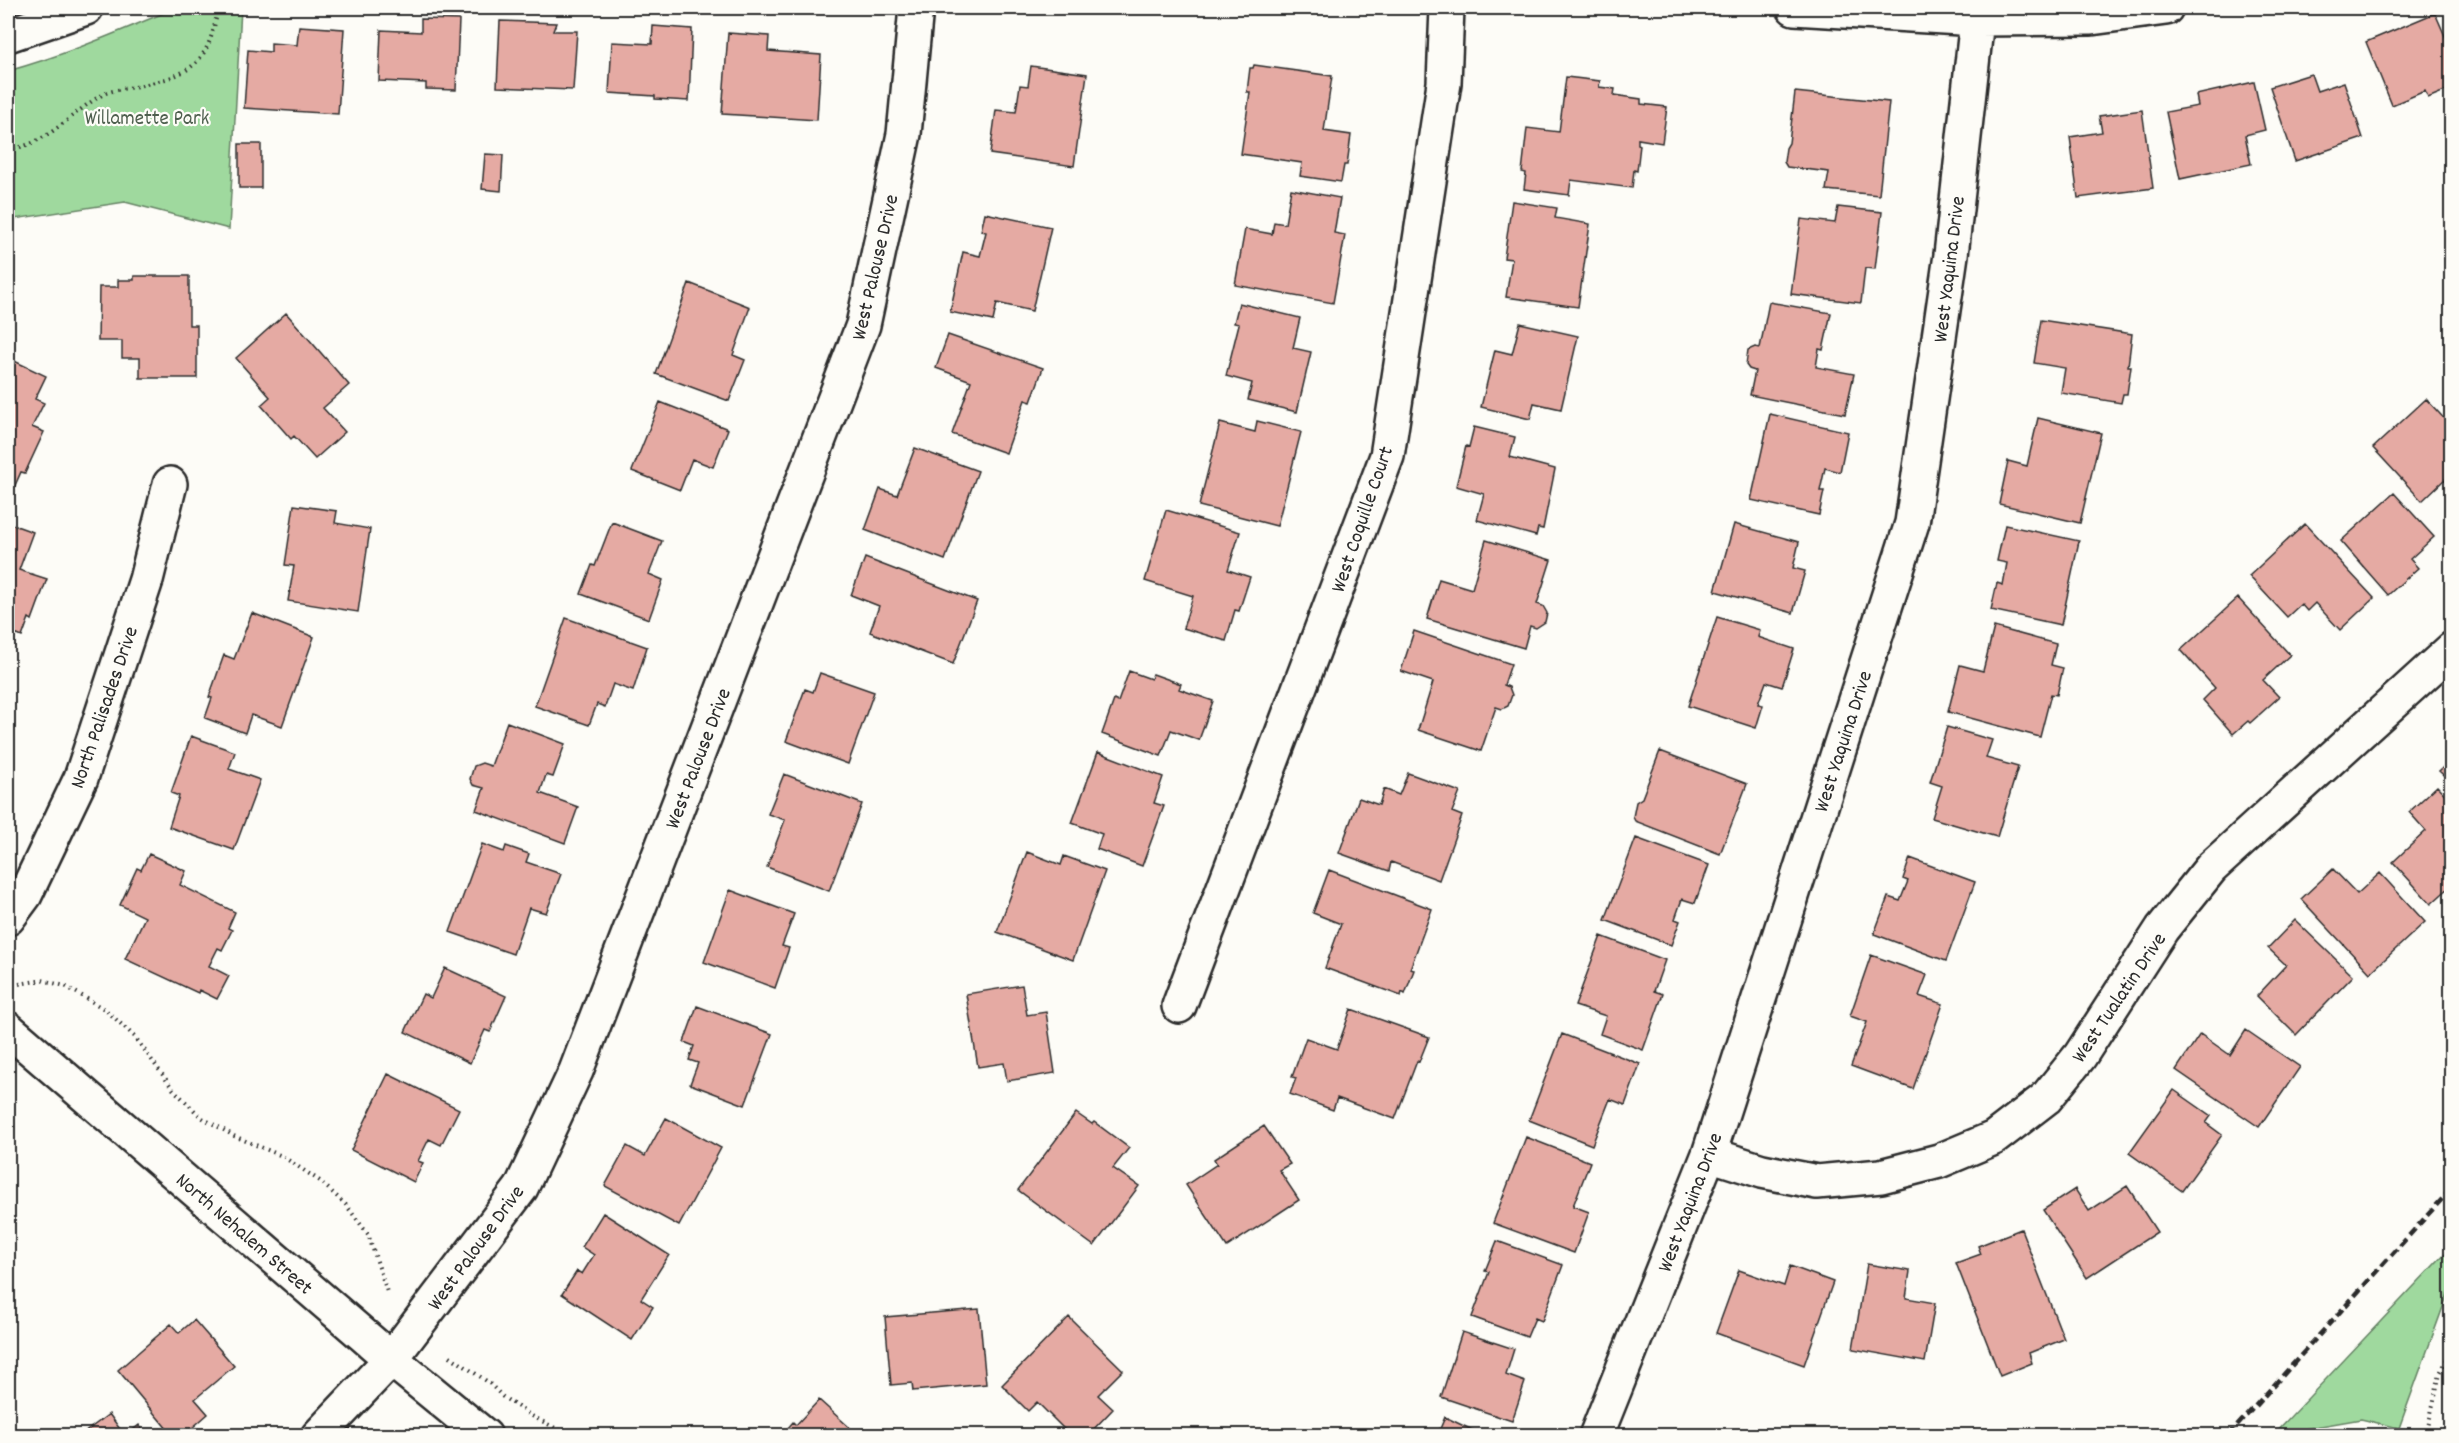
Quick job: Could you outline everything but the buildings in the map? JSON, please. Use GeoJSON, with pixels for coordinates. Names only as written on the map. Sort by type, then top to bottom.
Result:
{"type":"FeatureCollection","features":[{"type":"Feature","properties":{"kind":"street"},"geometry":{"type":"LineString","coordinates":[[8,35],[86,8]]}},
{"type":"Feature","properties":{"kind":"street","name":"West Palouse Drive"},"geometry":{"type":"LineString","coordinates":[[318,1436],[391,1359],[521,1188],[576,1071],[863,325],[904,134],[916,8]]}},
{"type":"Feature","properties":{"kind":"street","name":"West Coquille Court"},"geometry":{"type":"LineString","coordinates":[[1179,1006],[1387,456],[1444,83],[1448,8]]}},
{"type":"Feature","properties":{"kind":"street"},"geometry":{"type":"LineString","coordinates":[[1794,8],[1977,19],[2091,18],[2166,8]]}},
{"type":"Feature","properties":{"kind":"street","name":"West Yaquina Drive"},"geometry":{"type":"LineString","coordinates":[[1596,1436],[1709,1154],[1912,523],[1951,255],[1977,19]]}},
{"type":"Feature","properties":{"kind":"street","name":"North Palisades Drive"},"geometry":{"type":"LineString","coordinates":[[8,918],[25,895],[81,778],[146,580],[170,484]]}},
{"type":"Feature","properties":{"kind":"street","name":"West Tualatin Drive"},"geometry":{"type":"LineString","coordinates":[[1709,1154],[1762,1171],[1817,1182],[1891,1173],[1939,1161],[1994,1138],[2046,1098],[2080,1056],[2162,929],[2211,868],[2451,649]]}},
{"type":"Feature","properties":{"kind":"street","name":"North Nehalem Street"},"geometry":{"type":"LineString","coordinates":[[8,1029],[391,1359],[484,1436]]}},
{"type":"Feature","properties":{"kind":"path"},"geometry":{"type":"LineString","coordinates":[[8,149],[18,148],[56,131],[104,94],[180,75],[201,58],[213,38],[218,8]]}},
{"type":"Feature","properties":{"kind":"path"},"geometry":{"type":"LineString","coordinates":[[19,984],[42,980],[65,986],[106,1010],[135,1037],[173,1089],[201,1117],[234,1136],[282,1156],[320,1181],[346,1205],[368,1234],[387,1292]]}},
{"type":"Feature","properties":{"kind":"path"},"geometry":{"type":"LineString","coordinates":[[2426,1436],[2440,1373],[2451,1350]]}},
{"type":"Feature","properties":{"kind":"path"},"geometry":{"type":"LineString","coordinates":[[450,1356],[530,1415],[571,1436]]}},
{"type":"Feature","properties":{"kind":"green space","name":"Willamette Park"},"geometry":{"type":"Polygon","coordinates":[[[176,8],[241,8],[229,229],[125,202],[8,220],[8,71],[72,50],[176,8]]]}},
{"type":"Feature","properties":{"kind":"green space"},"geometry":{"type":"Polygon","coordinates":[[[2451,1247],[2451,1285],[2399,1428],[2361,1419],[2274,1434],[2451,1247]]]}},
{"type":"Feature","properties":{"kind":"railway"},"geometry":{"type":"LineString","coordinates":[[2228,1436],[2452,1188]]}}]}
